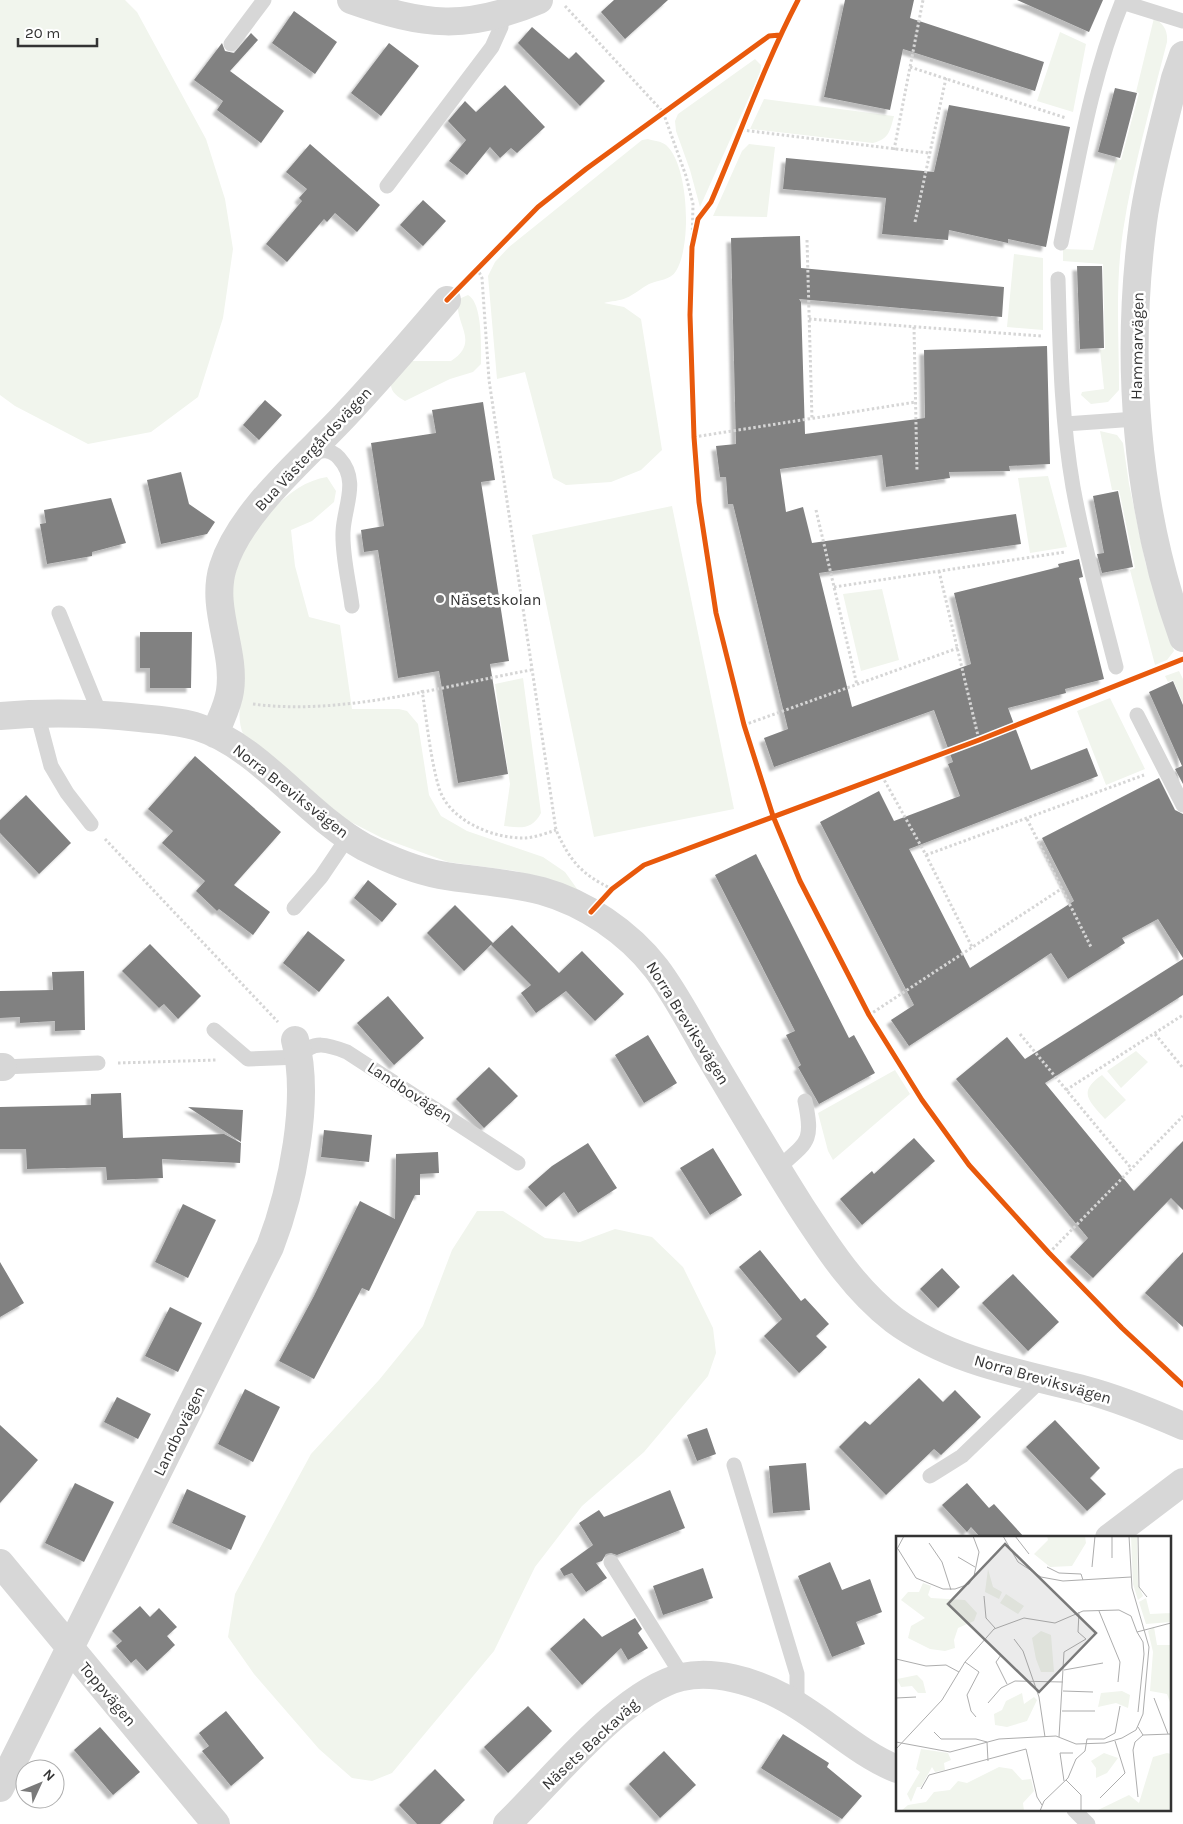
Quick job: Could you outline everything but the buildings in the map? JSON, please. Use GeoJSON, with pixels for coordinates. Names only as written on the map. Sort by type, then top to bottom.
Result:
{"type":"FeatureCollection","features":[{"type":"Feature","properties":{"kind":"street"},"geometry":{"type":"LineString","coordinates":[[351,0],[413,19],[443,23],[473,21],[501,15],[539,0]]}},
{"type":"Feature","properties":{"kind":"street","name":"Hammarvägen"},"geometry":{"type":"LineString","coordinates":[[1183,55],[1175,78],[1143,221],[1136,309],[1136,419],[1146,496],[1164,574],[1183,638]]}},
{"type":"Feature","properties":{"kind":"street","name":"Bua Västergårdsvägen"},"geometry":{"type":"LineString","coordinates":[[215,734],[227,700],[230,675],[220,613],[223,566],[249,519],[350,411],[447,300]]}},
{"type":"Feature","properties":{"kind":"street","name":"Norra Breviksvägen"},"geometry":{"type":"LineString","coordinates":[[0,716],[37,713],[100,714],[196,726],[215,734],[240,749],[308,807],[348,837],[409,867],[437,875],[538,890],[565,899],[592,912],[616,929],[655,967],[777,1169],[846,1273],[869,1298],[915,1334],[986,1366],[1087,1390],[1133,1405],[1183,1426]]}},
{"type":"Feature","properties":{"kind":"street","name":"Landbovägen"},"geometry":{"type":"LineString","coordinates":[[0,1788],[8,1752],[70,1647],[242,1304],[278,1225],[295,1151],[299,1115],[297,1048]]}},
{"type":"Feature","properties":{"kind":"street"},"geometry":{"type":"LineString","coordinates":[[1112,1536],[1183,1482]]}},
{"type":"Feature","properties":{"kind":"street","name":"Toppvägen"},"geometry":{"type":"LineString","coordinates":[[0,1563],[216,1824]]}},
{"type":"Feature","properties":{"kind":"street","name":"Näsets Backaväg"},"geometry":{"type":"LineString","coordinates":[[507,1824],[620,1712],[662,1684],[683,1677],[707,1674],[758,1686],[797,1704],[871,1754],[896,1768]]}},
{"type":"Feature","properties":{"kind":"lane"},"geometry":{"type":"LineString","coordinates":[[231,44],[264,0]]}},
{"type":"Feature","properties":{"kind":"lane"},"geometry":{"type":"LineString","coordinates":[[1061,243],[1086,125],[1106,44],[1123,1],[1183,21]]}},
{"type":"Feature","properties":{"kind":"lane"},"geometry":{"type":"LineString","coordinates":[[387,186],[492,47],[501,27],[501,15]]}},
{"type":"Feature","properties":{"kind":"lane"},"geometry":{"type":"LineString","coordinates":[[1058,279],[1065,424],[1073,486],[1086,549],[1116,667]]}},
{"type":"Feature","properties":{"kind":"lane"},"geometry":{"type":"LineString","coordinates":[[1065,424],[1136,419]]}},
{"type":"Feature","properties":{"kind":"lane"},"geometry":{"type":"LineString","coordinates":[[306,456],[319,450],[334,453],[344,463],[349,475],[349,503],[343,533],[352,606]]}},
{"type":"Feature","properties":{"kind":"lane"},"geometry":{"type":"LineString","coordinates":[[59,613],[100,714]]}},
{"type":"Feature","properties":{"kind":"lane"},"geometry":{"type":"LineString","coordinates":[[37,713],[51,766],[67,793],[91,824]]}},
{"type":"Feature","properties":{"kind":"lane"},"geometry":{"type":"LineString","coordinates":[[1137,715],[1183,805]]}},
{"type":"Feature","properties":{"kind":"lane"},"geometry":{"type":"LineString","coordinates":[[294,908],[321,877],[348,837]]}},
{"type":"Feature","properties":{"kind":"lane"},"geometry":{"type":"LineString","coordinates":[[214,1030],[248,1059]]}},
{"type":"Feature","properties":{"kind":"lane","name":"Landbovägen"},"geometry":{"type":"LineString","coordinates":[[248,1059],[313,1045],[328,1045],[347,1052],[518,1163]]}},
{"type":"Feature","properties":{"kind":"lane"},"geometry":{"type":"LineString","coordinates":[[2,1067],[98,1063]]}},
{"type":"Feature","properties":{"kind":"lane"},"geometry":{"type":"LineString","coordinates":[[777,1169],[804,1144],[809,1136],[810,1126],[805,1101]]}},
{"type":"Feature","properties":{"kind":"lane"},"geometry":{"type":"LineString","coordinates":[[930,1476],[962,1456],[1041,1380]]}},
{"type":"Feature","properties":{"kind":"lane"},"geometry":{"type":"LineString","coordinates":[[734,1465],[797,1674],[797,1704]]}},
{"type":"Feature","properties":{"kind":"lane"},"geometry":{"type":"LineString","coordinates":[[611,1562],[683,1677]]}},
{"type":"Feature","properties":{"kind":"lane"},"geometry":{"type":"LineString","coordinates":[[1076,1812],[1088,1824]]}},
{"type":"Feature","properties":{"kind":"path"},"geometry":{"type":"LineString","coordinates":[[894,150],[923,0]]}},
{"type":"Feature","properties":{"kind":"path"},"geometry":{"type":"LineString","coordinates":[[567,8],[663,112],[686,176],[693,204],[692,247]]}},
{"type":"Feature","properties":{"kind":"path"},"geometry":{"type":"LineString","coordinates":[[910,67],[1086,125]]}},
{"type":"Feature","properties":{"kind":"path"},"geometry":{"type":"LineString","coordinates":[[915,222],[946,78]]}},
{"type":"Feature","properties":{"kind":"path"},"geometry":{"type":"LineString","coordinates":[[742,130],[929,154]]}},
{"type":"Feature","properties":{"kind":"path"},"geometry":{"type":"LineString","coordinates":[[807,240],[812,419]]}},
{"type":"Feature","properties":{"kind":"path"},"geometry":{"type":"LineString","coordinates":[[477,268],[482,278],[489,380],[556,830],[572,860],[580,869],[594,880],[612,889]]}},
{"type":"Feature","properties":{"kind":"path"},"geometry":{"type":"LineString","coordinates":[[809,319],[1060,337]]}},
{"type":"Feature","properties":{"kind":"path"},"geometry":{"type":"LineString","coordinates":[[914,327],[917,472]]}},
{"type":"Feature","properties":{"kind":"path"},"geometry":{"type":"LineString","coordinates":[[694,437],[916,402]]}},
{"type":"Feature","properties":{"kind":"path"},"geometry":{"type":"LineString","coordinates":[[816,510],[856,685]]}},
{"type":"Feature","properties":{"kind":"path"},"geometry":{"type":"LineString","coordinates":[[834,587],[1086,549]]}},
{"type":"Feature","properties":{"kind":"path"},"geometry":{"type":"LineString","coordinates":[[939,571],[979,740]]}},
{"type":"Feature","properties":{"kind":"path"},"geometry":{"type":"LineString","coordinates":[[744,725],[958,648]]}},
{"type":"Feature","properties":{"kind":"path"},"geometry":{"type":"LineString","coordinates":[[227,700],[285,708],[337,706],[531,670]]}},
{"type":"Feature","properties":{"kind":"path"},"geometry":{"type":"LineString","coordinates":[[422,690],[439,789],[449,807],[471,824],[503,836],[527,838],[556,830]]}},
{"type":"Feature","properties":{"kind":"path"},"geometry":{"type":"LineString","coordinates":[[926,854],[1164,768]]}},
{"type":"Feature","properties":{"kind":"path"},"geometry":{"type":"LineString","coordinates":[[882,776],[926,854],[972,947]]}},
{"type":"Feature","properties":{"kind":"path"},"geometry":{"type":"LineString","coordinates":[[1027,819],[1091,947]]}},
{"type":"Feature","properties":{"kind":"path"},"geometry":{"type":"LineString","coordinates":[[91,824],[297,1048]]}},
{"type":"Feature","properties":{"kind":"path"},"geometry":{"type":"LineString","coordinates":[[868,1015],[1061,889]]}},
{"type":"Feature","properties":{"kind":"path"},"geometry":{"type":"LineString","coordinates":[[1066,1090],[1183,1015]]}},
{"type":"Feature","properties":{"kind":"path"},"geometry":{"type":"LineString","coordinates":[[1020,1034],[1131,1168]]}},
{"type":"Feature","properties":{"kind":"path"},"geometry":{"type":"LineString","coordinates":[[1155,1034],[1183,1068]]}},
{"type":"Feature","properties":{"kind":"path"},"geometry":{"type":"LineString","coordinates":[[98,1063],[248,1059]]}},
{"type":"Feature","properties":{"kind":"path"},"geometry":{"type":"LineString","coordinates":[[1049,1253],[1183,1116]]}},
{"type":"Feature","properties":{"kind":"shaded area"},"geometry":{"type":"Polygon","coordinates":[[[0,0],[125,0],[137,12],[206,139],[225,199],[233,249],[223,318],[198,397],[151,432],[88,444],[15,406],[0,395],[0,0]]]}},
{"type":"Feature","properties":{"kind":"shaded area"},"geometry":{"type":"Polygon","coordinates":[[[1154,18],[1165,28],[1167,42],[1137,160],[1123,231],[1118,290],[1119,390],[1108,402],[1091,404],[1081,395],[1082,392],[1104,389],[1100,350],[1105,349],[1103,264],[1063,261],[1063,249],[1093,250],[1116,159],[1121,160],[1139,93],[1136,92],[1154,18]]]}},
{"type":"Feature","properties":{"kind":"shaded area"},"geometry":{"type":"Polygon","coordinates":[[[1060,32],[1086,44],[1073,112],[1037,101],[1060,32]]]}},
{"type":"Feature","properties":{"kind":"shaded area"},"geometry":{"type":"Polygon","coordinates":[[[755,59],[761,65],[760,73],[700,207],[690,170],[676,131],[675,121],[678,114],[755,59]]]}},
{"type":"Feature","properties":{"kind":"shaded area"},"geometry":{"type":"Polygon","coordinates":[[[764,99],[894,116],[886,137],[873,143],[750,129],[764,99]]]}},
{"type":"Feature","properties":{"kind":"shaded area"},"geometry":{"type":"Polygon","coordinates":[[[648,139],[666,145],[674,155],[680,170],[686,206],[686,225],[681,259],[676,271],[671,276],[649,284],[624,299],[604,303],[624,307],[641,319],[662,450],[641,470],[611,482],[566,485],[553,478],[525,372],[497,379],[488,276],[495,262],[509,247],[642,140],[648,139]]]}},
{"type":"Feature","properties":{"kind":"shaded area"},"geometry":{"type":"Polygon","coordinates":[[[749,144],[775,147],[767,217],[713,216],[742,151],[749,144]]]}},
{"type":"Feature","properties":{"kind":"shaded area"},"geometry":{"type":"Polygon","coordinates":[[[1014,254],[1043,258],[1043,330],[1007,327],[1014,254]]]}},
{"type":"Feature","properties":{"kind":"shaded area"},"geometry":{"type":"Polygon","coordinates":[[[468,295],[473,300],[479,316],[481,364],[473,372],[450,379],[405,401],[400,398],[393,392],[391,383],[409,361],[451,361],[460,354],[465,339],[459,316],[459,299],[468,295]]]}},
{"type":"Feature","properties":{"kind":"shaded area"},"geometry":{"type":"Polygon","coordinates":[[[1100,431],[1117,435],[1123,443],[1129,484],[1146,565],[1174,651],[1167,660],[1155,665],[1130,570],[1135,568],[1119,490],[1112,490],[1100,431]]]}},
{"type":"Feature","properties":{"kind":"shaded area"},"geometry":{"type":"Polygon","coordinates":[[[1048,476],[1067,547],[1030,553],[1018,478],[1048,476]]]}},
{"type":"Feature","properties":{"kind":"shaded area"},"geometry":{"type":"Polygon","coordinates":[[[327,477],[336,491],[334,502],[312,521],[291,530],[295,566],[309,617],[340,625],[352,709],[399,709],[407,711],[418,724],[429,795],[441,816],[467,831],[543,857],[565,872],[580,893],[565,886],[516,871],[448,862],[382,838],[347,820],[244,736],[240,720],[242,669],[231,613],[233,583],[239,563],[256,531],[281,501],[311,481],[327,477]]]}},
{"type":"Feature","properties":{"kind":"shaded area"},"geometry":{"type":"Polygon","coordinates":[[[672,506],[734,809],[594,837],[532,535],[672,506]]]}},
{"type":"Feature","properties":{"kind":"shaded area"},"geometry":{"type":"Polygon","coordinates":[[[882,589],[899,660],[861,671],[843,594],[882,589]]]}},
{"type":"Feature","properties":{"kind":"shaded area"},"geometry":{"type":"Polygon","coordinates":[[[1179,671],[1183,679],[1183,703],[1173,680],[1168,682],[1165,676],[1179,671]]]}},
{"type":"Feature","properties":{"kind":"shaded area"},"geometry":{"type":"Polygon","coordinates":[[[523,678],[541,813],[538,819],[526,827],[504,826],[510,784],[495,684],[523,678]]]}},
{"type":"Feature","properties":{"kind":"shaded area"},"geometry":{"type":"Polygon","coordinates":[[[1110,698],[1145,769],[1106,785],[1077,711],[1110,698]]]}},
{"type":"Feature","properties":{"kind":"shaded area"},"geometry":{"type":"Polygon","coordinates":[[[1136,1051],[1148,1062],[1121,1088],[1107,1071],[1136,1051]]]}},
{"type":"Feature","properties":{"kind":"shaded area"},"geometry":{"type":"Polygon","coordinates":[[[895,1070],[910,1094],[833,1160],[828,1151],[818,1113],[895,1070]]]}},
{"type":"Feature","properties":{"kind":"shaded area"},"geometry":{"type":"Polygon","coordinates":[[[1102,1075],[1126,1100],[1105,1119],[1088,1097],[1090,1087],[1102,1075]]]}},
{"type":"Feature","properties":{"kind":"shaded area"},"geometry":{"type":"Polygon","coordinates":[[[477,1211],[503,1211],[545,1238],[580,1242],[615,1229],[652,1237],[683,1267],[713,1328],[716,1353],[708,1376],[644,1452],[582,1506],[535,1567],[494,1651],[392,1773],[372,1781],[352,1778],[319,1749],[254,1674],[228,1637],[235,1594],[311,1454],[379,1380],[423,1326],[452,1250],[477,1211]]]}},
{"type":"Feature","properties":{"kind":"cycle path"},"geometry":{"type":"LineString","coordinates":[[798,0],[763,75],[711,202],[698,219],[692,247],[690,315],[694,437],[699,502],[716,613],[744,725],[773,816],[800,881],[869,1015],[922,1100],[969,1165],[1049,1253],[1122,1328],[1183,1385]]}},
{"type":"Feature","properties":{"kind":"cycle path"},"geometry":{"type":"LineString","coordinates":[[447,300],[538,207],[586,169],[769,36],[780,35]]}},
{"type":"Feature","properties":{"kind":"cycle path"},"geometry":{"type":"LineString","coordinates":[[591,912],[612,889],[644,865],[979,740],[1183,659]]}},
{"type":"Feature","properties":{"kind":"place","name":"Näsetskolan"},"geometry":{"type":"Point","coordinates":[440,599]}}]}
